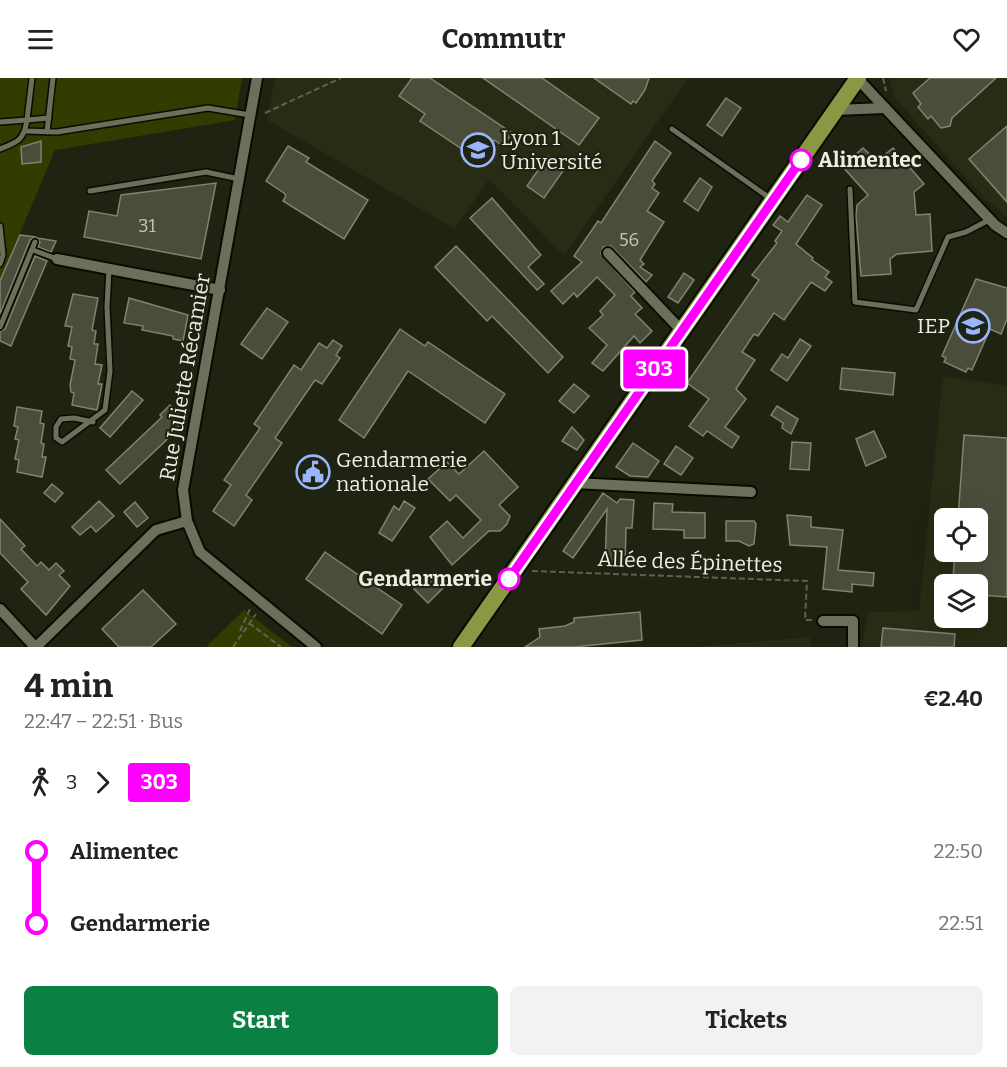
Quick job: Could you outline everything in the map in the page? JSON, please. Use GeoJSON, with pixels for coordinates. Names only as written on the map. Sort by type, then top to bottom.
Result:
{"type":"FeatureCollection","features":[{"type":"Feature","properties":{"kind":"main road"},"geometry":{"type":"LineString","coordinates":[[460,647],[771,199],[858,78]]}},
{"type":"Feature","properties":{"kind":"street","name":"Rue Juliette Récamier"},"geometry":{"type":"LineString","coordinates":[[257,78],[183,490],[187,521],[200,552],[316,647]]}},
{"type":"Feature","properties":{"kind":"street"},"geometry":{"type":"LineString","coordinates":[[858,78],[989,220],[1007,233]]}},
{"type":"Feature","properties":{"kind":"street"},"geometry":{"type":"LineString","coordinates":[[835,110],[885,108]]}},
{"type":"Feature","properties":{"kind":"street"},"geometry":{"type":"LineString","coordinates":[[608,253],[681,330]]}},
{"type":"Feature","properties":{"kind":"street"},"geometry":{"type":"LineString","coordinates":[[57,259],[220,290]]}},
{"type":"Feature","properties":{"kind":"street"},"geometry":{"type":"LineString","coordinates":[[574,483],[751,492]]}},
{"type":"Feature","properties":{"kind":"street"},"geometry":{"type":"LineString","coordinates":[[0,609],[35,647],[156,530],[187,521]]}},
{"type":"Feature","properties":{"kind":"street"},"geometry":{"type":"LineString","coordinates":[[823,621],[853,621],[853,647]]}},
{"type":"Feature","properties":{"kind":"lane"},"geometry":{"type":"LineString","coordinates":[[0,148],[20,142],[25,131],[32,78]]}},
{"type":"Feature","properties":{"kind":"lane"},"geometry":{"type":"LineString","coordinates":[[47,132],[53,78]]}},
{"type":"Feature","properties":{"kind":"lane"},"geometry":{"type":"LineString","coordinates":[[25,131],[47,132],[208,108],[252,115]]}},
{"type":"Feature","properties":{"kind":"lane"},"geometry":{"type":"LineString","coordinates":[[0,122],[48,118]]}},
{"type":"Feature","properties":{"kind":"lane"},"geometry":{"type":"LineString","coordinates":[[672,129],[771,199]]}},
{"type":"Feature","properties":{"kind":"lane"},"geometry":{"type":"LineString","coordinates":[[90,191],[206,172],[240,179]]}},
{"type":"Feature","properties":{"kind":"lane"},"geometry":{"type":"LineString","coordinates":[[850,189],[855,302],[916,310],[948,237],[966,232],[989,220]]}},
{"type":"Feature","properties":{"kind":"lane"},"geometry":{"type":"LineString","coordinates":[[0,226],[3,255],[0,264]]}},
{"type":"Feature","properties":{"kind":"lane"},"geometry":{"type":"LineString","coordinates":[[0,327],[35,242]]}},
{"type":"Feature","properties":{"kind":"lane"},"geometry":{"type":"LineString","coordinates":[[33,250],[57,259]]}},
{"type":"Feature","properties":{"kind":"lane"},"geometry":{"type":"LineString","coordinates":[[93,422],[61,418],[56,427],[56,438],[63,442],[93,422],[105,410],[108,395],[109,269]]}},
{"type":"Feature","properties":{"kind":"path"},"geometry":{"type":"LineString","coordinates":[[265,113],[341,78]]}},
{"type":"Feature","properties":{"kind":"path","name":"Allée des Épinettes"},"geometry":{"type":"LineString","coordinates":[[514,571],[807,582],[805,620],[823,621]]}},
{"type":"Feature","properties":{"kind":"path"},"geometry":{"type":"LineString","coordinates":[[240,635],[244,618],[256,599]]}},
{"type":"Feature","properties":{"kind":"path"},"geometry":{"type":"LineString","coordinates":[[233,647],[249,623],[281,647]]}},
{"type":"Feature","properties":{"kind":"shaded area","name":"Lyon 1 Université"},"geometry":{"type":"Polygon","coordinates":[[[275,78],[688,78],[564,256],[489,179],[455,229],[267,120],[275,78]]]}},
{"type":"Feature","properties":{"kind":"shaded area","name":"Alimentec"},"geometry":{"type":"Polygon","coordinates":[[[889,78],[1007,78],[1007,217],[986,200],[895,98],[889,78]]]}},
{"type":"Feature","properties":{"kind":"shaded area"},"geometry":{"type":"Polygon","coordinates":[[[943,376],[1007,386],[1007,647],[861,647],[869,612],[919,611],[943,376]]]}},
{"type":"Feature","properties":{"kind":"shaded area"},"geometry":{"type":"Polygon","coordinates":[[[810,637],[810,647],[692,647],[810,637]]]}},
{"type":"Feature","properties":{"kind":"green space"},"geometry":{"type":"Polygon","coordinates":[[[0,78],[242,78],[235,120],[55,150],[0,281],[0,78]]]}},
{"type":"Feature","properties":{"kind":"green space"},"geometry":{"type":"Polygon","coordinates":[[[244,610],[292,647],[206,647],[244,610]]]}},
{"type":"Feature","properties":{"kind":"building"},"geometry":{"type":"Polygon","coordinates":[[[412,78],[430,78],[512,133],[503,146],[494,140],[480,161],[420,121],[425,114],[399,96],[412,78]]]}},
{"type":"Feature","properties":{"kind":"building"},"geometry":{"type":"Polygon","coordinates":[[[483,78],[542,78],[599,118],[579,145],[483,78]]]}},
{"type":"Feature","properties":{"kind":"building"},"geometry":{"type":"Polygon","coordinates":[[[594,78],[649,78],[645,90],[636,103],[633,101],[631,104],[594,78]]]}},
{"type":"Feature","properties":{"kind":"building"},"geometry":{"type":"Polygon","coordinates":[[[930,78],[996,78],[952,118],[950,126],[941,128],[931,116],[928,119],[918,107],[921,104],[913,93],[930,78]]]}},
{"type":"Feature","properties":{"kind":"building"},"geometry":{"type":"Polygon","coordinates":[[[726,98],[741,108],[722,136],[707,125],[726,98]]]}},
{"type":"Feature","properties":{"kind":"building"},"geometry":{"type":"Polygon","coordinates":[[[1007,126],[1007,202],[969,159],[1007,126]]]}},
{"type":"Feature","properties":{"kind":"building"},"geometry":{"type":"Polygon","coordinates":[[[41,141],[41,162],[22,164],[21,147],[41,141]]]}},
{"type":"Feature","properties":{"kind":"building"},"geometry":{"type":"Polygon","coordinates":[[[655,141],[671,153],[652,181],[655,184],[652,188],[659,193],[647,211],[664,222],[640,260],[644,264],[640,267],[652,275],[646,282],[611,246],[603,247],[601,254],[635,292],[631,296],[642,308],[635,314],[652,331],[640,343],[634,336],[603,371],[592,363],[607,345],[589,328],[603,315],[600,311],[615,295],[597,277],[577,297],[574,293],[563,304],[551,291],[582,262],[574,256],[598,221],[601,223],[655,141]]]}},
{"type":"Feature","properties":{"kind":"building"},"geometry":{"type":"Polygon","coordinates":[[[288,146],[309,158],[306,162],[368,200],[344,239],[283,201],[286,196],[284,193],[266,181],[288,146]]]}},
{"type":"Feature","properties":{"kind":"building"},"geometry":{"type":"Polygon","coordinates":[[[863,148],[877,161],[893,148],[924,184],[914,192],[916,215],[930,214],[932,251],[897,254],[890,259],[891,274],[861,276],[856,216],[857,205],[868,195],[842,166],[863,148]]]}},
{"type":"Feature","properties":{"kind":"building"},"geometry":{"type":"Polygon","coordinates":[[[548,156],[565,168],[544,198],[527,186],[548,156]]]}},
{"type":"Feature","properties":{"kind":"building"},"geometry":{"type":"Polygon","coordinates":[[[700,178],[712,187],[698,211],[684,201],[700,178]]]}},
{"type":"Feature","properties":{"kind":"building"},"geometry":{"type":"Polygon","coordinates":[[[216,183],[201,259],[84,237],[89,211],[117,216],[121,195],[216,183]]]}},
{"type":"Feature","properties":{"kind":"building"},"geometry":{"type":"Polygon","coordinates":[[[807,195],[822,205],[796,244],[813,258],[812,260],[829,272],[825,277],[832,282],[825,291],[811,282],[784,320],[774,313],[758,336],[754,334],[742,352],[755,360],[736,389],[746,399],[725,427],[739,437],[732,448],[707,431],[703,436],[689,426],[709,399],[687,383],[759,280],[752,275],[777,243],[775,241],[782,231],[773,225],[780,216],[788,222],[807,195]]]}},
{"type":"Feature","properties":{"kind":"building"},"geometry":{"type":"Polygon","coordinates":[[[492,198],[541,255],[528,267],[544,284],[537,290],[470,218],[492,198]]]}},
{"type":"Feature","properties":{"kind":"building"},"geometry":{"type":"Polygon","coordinates":[[[20,235],[35,237],[30,240],[0,314],[0,281],[20,235]]]}},
{"type":"Feature","properties":{"kind":"building"},"geometry":{"type":"Polygon","coordinates":[[[37,238],[56,241],[51,252],[38,247],[40,242],[37,238]]]}},
{"type":"Feature","properties":{"kind":"building"},"geometry":{"type":"Polygon","coordinates":[[[456,246],[563,357],[548,373],[492,316],[487,321],[435,267],[456,246]]]}},
{"type":"Feature","properties":{"kind":"building"},"geometry":{"type":"Polygon","coordinates":[[[35,256],[47,261],[11,346],[0,341],[0,332],[5,329],[35,256]]]}},
{"type":"Feature","properties":{"kind":"building"},"geometry":{"type":"Polygon","coordinates":[[[684,273],[694,280],[678,303],[668,297],[684,273]]]}},
{"type":"Feature","properties":{"kind":"building","name":"IEP"},"geometry":{"type":"Polygon","coordinates":[[[976,279],[1007,288],[1007,319],[1001,334],[990,329],[972,370],[968,368],[966,372],[944,362],[946,358],[942,356],[976,279]]]}},
{"type":"Feature","properties":{"kind":"building"},"geometry":{"type":"Polygon","coordinates":[[[73,294],[98,298],[92,330],[96,331],[94,344],[98,344],[95,364],[102,365],[98,384],[102,384],[97,410],[72,405],[74,393],[71,392],[70,385],[75,360],[70,359],[72,347],[68,346],[72,327],[65,326],[73,294]]]}},
{"type":"Feature","properties":{"kind":"building"},"geometry":{"type":"Polygon","coordinates":[[[129,298],[188,315],[183,341],[173,339],[173,336],[142,330],[143,326],[124,323],[129,298]]]}},
{"type":"Feature","properties":{"kind":"building"},"geometry":{"type":"Polygon","coordinates":[[[267,308],[288,322],[262,359],[241,344],[267,308]]]}},
{"type":"Feature","properties":{"kind":"building"},"geometry":{"type":"Polygon","coordinates":[[[400,329],[425,346],[428,342],[505,394],[485,423],[408,371],[364,438],[339,420],[400,329]]]}},
{"type":"Feature","properties":{"kind":"building"},"geometry":{"type":"Polygon","coordinates":[[[800,339],[811,346],[787,381],[771,370],[782,354],[788,358],[800,339]]]}},
{"type":"Feature","properties":{"kind":"building"},"geometry":{"type":"Polygon","coordinates":[[[333,340],[342,346],[336,355],[340,358],[322,384],[315,380],[275,438],[282,443],[246,495],[252,500],[234,526],[213,511],[231,485],[224,480],[260,428],[254,424],[294,365],[301,370],[319,343],[327,348],[333,340]]]}},
{"type":"Feature","properties":{"kind":"building"},"geometry":{"type":"Polygon","coordinates":[[[842,368],[895,373],[893,395],[840,389],[842,368]]]}},
{"type":"Feature","properties":{"kind":"building"},"geometry":{"type":"Polygon","coordinates":[[[574,384],[589,396],[574,413],[559,401],[574,384]]]}},
{"type":"Feature","properties":{"kind":"building"},"geometry":{"type":"Polygon","coordinates":[[[132,391],[143,400],[110,437],[100,428],[132,391]]]}},
{"type":"Feature","properties":{"kind":"building"},"geometry":{"type":"Polygon","coordinates":[[[170,405],[181,416],[178,429],[120,484],[106,470],[162,417],[160,415],[170,405]]]}},
{"type":"Feature","properties":{"kind":"building"},"geometry":{"type":"Polygon","coordinates":[[[777,406],[798,419],[791,434],[782,428],[783,423],[771,415],[777,406]]]}},
{"type":"Feature","properties":{"kind":"building"},"geometry":{"type":"Polygon","coordinates":[[[17,407],[42,411],[40,423],[44,424],[41,443],[44,444],[42,457],[46,457],[42,477],[17,472],[19,460],[15,459],[19,440],[15,439],[18,427],[14,426],[17,407]]]}},
{"type":"Feature","properties":{"kind":"building"},"geometry":{"type":"Polygon","coordinates":[[[572,427],[584,440],[577,450],[562,441],[572,427]]]}},
{"type":"Feature","properties":{"kind":"building"},"geometry":{"type":"Polygon","coordinates":[[[874,431],[886,457],[866,466],[856,439],[874,431]]]}},
{"type":"Feature","properties":{"kind":"building"},"geometry":{"type":"Polygon","coordinates":[[[964,435],[1007,438],[1007,597],[988,596],[988,574],[953,574],[954,562],[988,562],[988,508],[959,508],[964,435]]]}},
{"type":"Feature","properties":{"kind":"building"},"geometry":{"type":"Polygon","coordinates":[[[792,442],[811,443],[809,470],[790,469],[792,442]]]}},
{"type":"Feature","properties":{"kind":"building"},"geometry":{"type":"Polygon","coordinates":[[[633,443],[659,461],[648,477],[630,476],[616,467],[633,443]]]}},
{"type":"Feature","properties":{"kind":"building"},"geometry":{"type":"Polygon","coordinates":[[[676,446],[693,458],[681,475],[664,464],[676,446]]]}},
{"type":"Feature","properties":{"kind":"building"},"geometry":{"type":"Polygon","coordinates":[[[484,451],[518,487],[499,505],[510,516],[507,524],[500,531],[489,531],[452,565],[430,537],[447,521],[463,538],[481,520],[456,495],[450,501],[428,479],[447,462],[459,474],[484,451]]]}},
{"type":"Feature","properties":{"kind":"building"},"geometry":{"type":"Polygon","coordinates":[[[52,484],[63,493],[55,502],[44,493],[52,484]]]}},
{"type":"Feature","properties":{"kind":"building"},"geometry":{"type":"Polygon","coordinates":[[[603,493],[617,503],[620,499],[634,500],[632,528],[626,528],[625,566],[605,566],[607,509],[573,558],[563,551],[603,493]]]}},
{"type":"Feature","properties":{"kind":"building"},"geometry":{"type":"Polygon","coordinates":[[[99,501],[114,516],[96,532],[91,526],[80,535],[72,527],[99,501]]]}},
{"type":"Feature","properties":{"kind":"building"},"geometry":{"type":"Polygon","coordinates":[[[404,501],[415,508],[392,541],[379,533],[394,506],[399,510],[404,501]]]}},
{"type":"Feature","properties":{"kind":"building"},"geometry":{"type":"Polygon","coordinates":[[[135,502],[148,518],[137,527],[124,512],[135,502]]]}},
{"type":"Feature","properties":{"kind":"building"},"geometry":{"type":"Polygon","coordinates":[[[654,503],[673,504],[672,512],[705,513],[705,538],[684,538],[684,530],[653,529],[654,503]]]}},
{"type":"Feature","properties":{"kind":"building"},"geometry":{"type":"Polygon","coordinates":[[[787,515],[811,517],[811,527],[843,530],[838,570],[874,573],[873,586],[852,584],[852,592],[823,589],[827,547],[790,545],[787,515]]]}},
{"type":"Feature","properties":{"kind":"building"},"geometry":{"type":"Polygon","coordinates":[[[0,519],[25,546],[21,549],[37,566],[41,562],[49,570],[56,563],[64,571],[59,575],[70,586],[46,615],[21,589],[28,582],[0,553],[0,519]]]}},
{"type":"Feature","properties":{"kind":"building"},"geometry":{"type":"Polygon","coordinates":[[[726,521],[754,521],[756,524],[754,544],[749,546],[739,541],[726,541],[726,521]]]}},
{"type":"Feature","properties":{"kind":"building"},"geometry":{"type":"Polygon","coordinates":[[[325,552],[402,605],[382,634],[306,579],[325,552]]]}},
{"type":"Feature","properties":{"kind":"building"},"geometry":{"type":"Polygon","coordinates":[[[429,574],[443,588],[428,603],[414,589],[429,574]]]}},
{"type":"Feature","properties":{"kind":"building"},"geometry":{"type":"Polygon","coordinates":[[[143,590],[176,624],[151,647],[119,647],[102,629],[143,590]]]}},
{"type":"Feature","properties":{"kind":"building"},"geometry":{"type":"Polygon","coordinates":[[[640,612],[642,640],[574,647],[525,647],[540,637],[539,629],[565,626],[574,622],[574,618],[640,612]]]}},
{"type":"Feature","properties":{"kind":"building"},"geometry":{"type":"Polygon","coordinates":[[[883,628],[955,634],[954,647],[881,647],[883,628]]]}},
{"type":"Feature","properties":{"kind":"bus line","name":"303"},"geometry":{"type":"LineString","coordinates":[[509,579],[771,199],[801,160]]}},
{"type":"Feature","properties":{"kind":"place","name":"Lyon 1 Université"},"geometry":{"type":"Point","coordinates":[478,150]}},
{"type":"Feature","properties":{"kind":"place","name":"Alimentec"},"geometry":{"type":"Point","coordinates":[801,160]}},
{"type":"Feature","properties":{"kind":"place","name":"IEP"},"geometry":{"type":"Point","coordinates":[973,326]}},
{"type":"Feature","properties":{"kind":"place","name":"Gendarmerie nationale"},"geometry":{"type":"Point","coordinates":[313,472]}},
{"type":"Feature","properties":{"kind":"place","name":"Gendarmerie"},"geometry":{"type":"Point","coordinates":[509,579]}}]}
